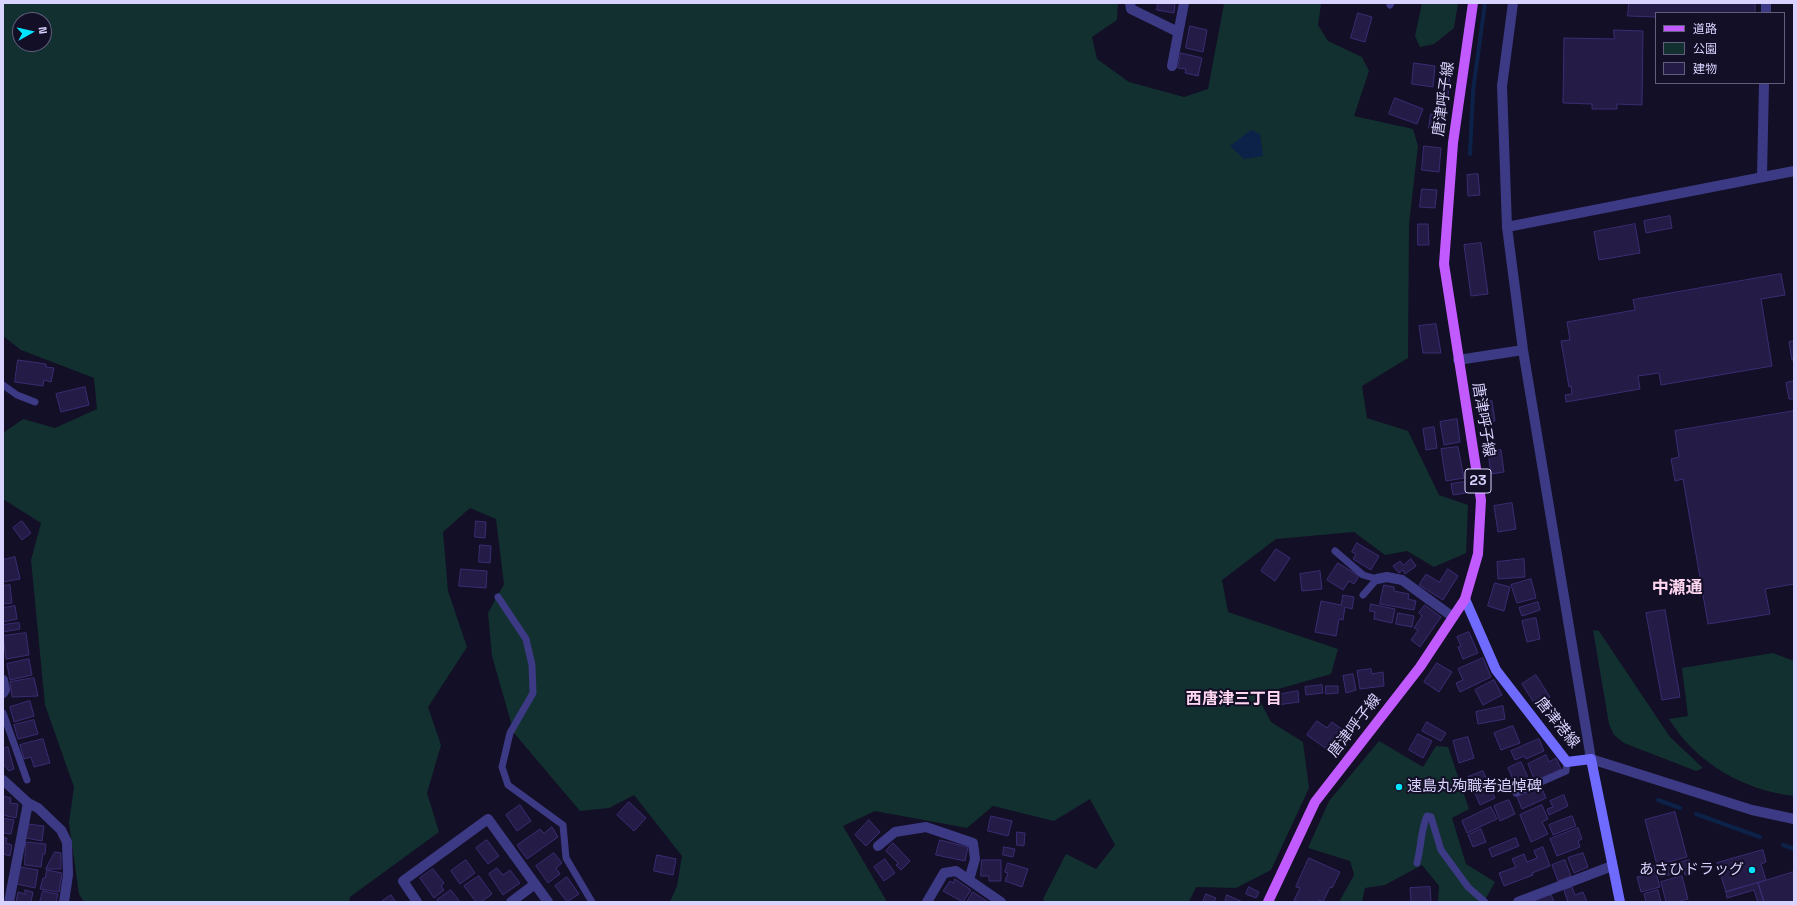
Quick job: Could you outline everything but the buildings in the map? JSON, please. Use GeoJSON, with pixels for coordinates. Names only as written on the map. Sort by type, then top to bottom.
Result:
{"type":"FeatureCollection","features":[{"type":"Feature","properties":{"kind":"main road","name":"唐津呼子線"},"geometry":{"type":"LineString","coordinates":[[1268,902],[1315,802],[1420,667],[1465,599],[1478,554],[1482,500],[1458,360],[1444,264],[1453,142],[1473,3]]}},
{"type":"Feature","properties":{"kind":"main road","name":"唐津港線"},"geometry":{"type":"LineString","coordinates":[[1465,599],[1496,670],[1567,762],[1591,759],[1620,902]]}},
{"type":"Feature","properties":{"kind":"street"},"geometry":{"type":"LineString","coordinates":[[1130,3],[1131,10],[1178,32]]}},
{"type":"Feature","properties":{"kind":"street"},"geometry":{"type":"LineString","coordinates":[[1172,66],[1184,3]]}},
{"type":"Feature","properties":{"kind":"street"},"geometry":{"type":"LineString","coordinates":[[1513,3],[1502,86],[1507,227],[1523,350],[1591,759],[1752,810],[1794,819]]}},
{"type":"Feature","properties":{"kind":"street"},"geometry":{"type":"LineString","coordinates":[[1762,176],[1764,84]]}},
{"type":"Feature","properties":{"kind":"street"},"geometry":{"type":"LineString","coordinates":[[1507,227],[1762,176],[1794,171]]}},
{"type":"Feature","properties":{"kind":"street"},"geometry":{"type":"LineString","coordinates":[[1458,360],[1523,350]]}},
{"type":"Feature","properties":{"kind":"street"},"geometry":{"type":"LineString","coordinates":[[1377,579],[1388,577],[1402,580],[1453,617]]}},
{"type":"Feature","properties":{"kind":"street"},"geometry":{"type":"LineString","coordinates":[[3,680],[5,690],[3,693]]}},
{"type":"Feature","properties":{"kind":"street"},"geometry":{"type":"LineString","coordinates":[[3,780],[28,803],[38,808],[61,830],[68,842],[68,875],[64,902]]}},
{"type":"Feature","properties":{"kind":"street"},"geometry":{"type":"LineString","coordinates":[[9,902],[28,803]]}},
{"type":"Feature","properties":{"kind":"street"},"geometry":{"type":"LineString","coordinates":[[417,902],[403,881],[488,819],[548,902]]}},
{"type":"Feature","properties":{"kind":"street"},"geometry":{"type":"LineString","coordinates":[[878,846],[895,832],[926,827],[973,842],[975,859],[970,880]]}},
{"type":"Feature","properties":{"kind":"street"},"geometry":{"type":"LineString","coordinates":[[1518,902],[1612,866]]}},
{"type":"Feature","properties":{"kind":"street"},"geometry":{"type":"LineString","coordinates":[[927,902],[944,873],[956,872],[1001,902]]}},
{"type":"Feature","properties":{"kind":"street"},"geometry":{"type":"LineString","coordinates":[[511,902],[535,884]]}},
{"type":"Feature","properties":{"kind":"lane"},"geometry":{"type":"LineString","coordinates":[[3,385],[17,395],[35,402]]}},
{"type":"Feature","properties":{"kind":"lane"},"geometry":{"type":"LineString","coordinates":[[1335,551],[1363,575],[1377,579],[1363,595]]}},
{"type":"Feature","properties":{"kind":"lane"},"geometry":{"type":"LineString","coordinates":[[498,596],[526,639],[532,665],[532,693],[510,733],[502,767],[508,785],[563,825],[566,858],[592,902]]}},
{"type":"Feature","properties":{"kind":"lane"},"geometry":{"type":"LineString","coordinates":[[3,713],[27,780]]}},
{"type":"Feature","properties":{"kind":"lane"},"geometry":{"type":"LineString","coordinates":[[1516,794],[1566,771],[1567,762]]}},
{"type":"Feature","properties":{"kind":"lane"},"geometry":{"type":"LineString","coordinates":[[1417,863],[1421,847],[1423,823],[1427,816],[1431,817],[1441,850],[1468,888],[1485,902]]}},
{"type":"Feature","properties":{"kind":"green space"},"geometry":{"type":"Polygon","coordinates":[[[3,3],[1118,3],[1117,20],[1092,37],[1097,59],[1129,82],[1184,97],[1208,89],[1224,4],[1323,3],[1321,4],[1318,25],[1328,41],[1362,57],[1369,71],[1354,116],[1413,129],[1418,146],[1409,224],[1408,358],[1362,386],[1367,418],[1408,431],[1439,495],[1468,505],[1466,553],[1434,567],[1407,551],[1385,555],[1354,532],[1276,539],[1222,580],[1228,612],[1338,649],[1331,674],[1257,695],[1271,722],[1303,742],[1309,788],[1271,870],[1236,888],[1196,887],[1189,902],[1045,902],[1043,899],[1066,854],[1096,869],[1115,845],[1090,799],[1054,821],[993,806],[967,828],[875,811],[843,826],[886,900],[885,902],[670,902],[677,886],[682,856],[634,795],[609,808],[580,811],[514,733],[492,656],[488,613],[504,584],[496,519],[470,508],[443,532],[448,591],[467,647],[428,707],[441,745],[427,793],[439,832],[350,897],[349,902],[84,902],[79,894],[69,823],[74,787],[45,705],[31,560],[41,523],[3,499],[3,433],[23,419],[55,428],[97,409],[94,378],[21,350],[3,336],[3,3]]]}},
{"type":"Feature","properties":{"kind":"green space"},"geometry":{"type":"Polygon","coordinates":[[[1422,3],[1458,3],[1454,28],[1434,44],[1420,47],[1415,36],[1422,3]]]}},
{"type":"Feature","properties":{"kind":"green space"},"geometry":{"type":"Polygon","coordinates":[[[1593,630],[1599,631],[1670,737],[1703,768],[1696,771],[1624,743],[1614,735],[1609,724],[1593,630]]]}},
{"type":"Feature","properties":{"kind":"green space"},"geometry":{"type":"Polygon","coordinates":[[[1773,653],[1794,661],[1794,796],[1757,788],[1722,772],[1693,749],[1680,735],[1669,719],[1688,716],[1682,668],[1773,653]]]}},
{"type":"Feature","properties":{"kind":"green space"},"geometry":{"type":"Polygon","coordinates":[[[1379,741],[1423,767],[1436,746],[1448,747],[1469,809],[1452,818],[1466,864],[1495,882],[1484,902],[1438,902],[1439,886],[1422,865],[1385,885],[1365,888],[1362,902],[1339,902],[1354,875],[1350,861],[1308,848],[1329,801],[1379,741]]]}},
{"type":"Feature","properties":{"kind":"water"},"geometry":{"type":"Polygon","coordinates":[[[1251,130],[1260,134],[1263,156],[1244,159],[1230,146],[1251,130]]]}},
{"type":"Feature","properties":{"kind":"waterway"},"geometry":{"type":"LineString","coordinates":[[1470,154],[1473,91],[1485,3]]}},
{"type":"Feature","properties":{"kind":"waterway"},"geometry":{"type":"LineString","coordinates":[[1658,800],[1680,808]]}},
{"type":"Feature","properties":{"kind":"waterway"},"geometry":{"type":"LineString","coordinates":[[1696,814],[1760,837]]}},
{"type":"Feature","properties":{"kind":"waterway"},"geometry":{"type":"LineString","coordinates":[[1783,845],[1794,849]]}},
{"type":"Feature","properties":{"kind":"place","name":"速島丸殉職者追悼碑"},"geometry":{"type":"Point","coordinates":[1399,787]}},
{"type":"Feature","properties":{"kind":"place","name":"あさひドラッグ"},"geometry":{"type":"Point","coordinates":[1752,870]}},
{"type":"Feature","properties":{"kind":"district","name":"中瀬通"},"geometry":{"type":"Point","coordinates":[1677,588]}},
{"type":"Feature","properties":{"kind":"district","name":"西唐津三丁目"},"geometry":{"type":"Point","coordinates":[1234,700]}}]}
